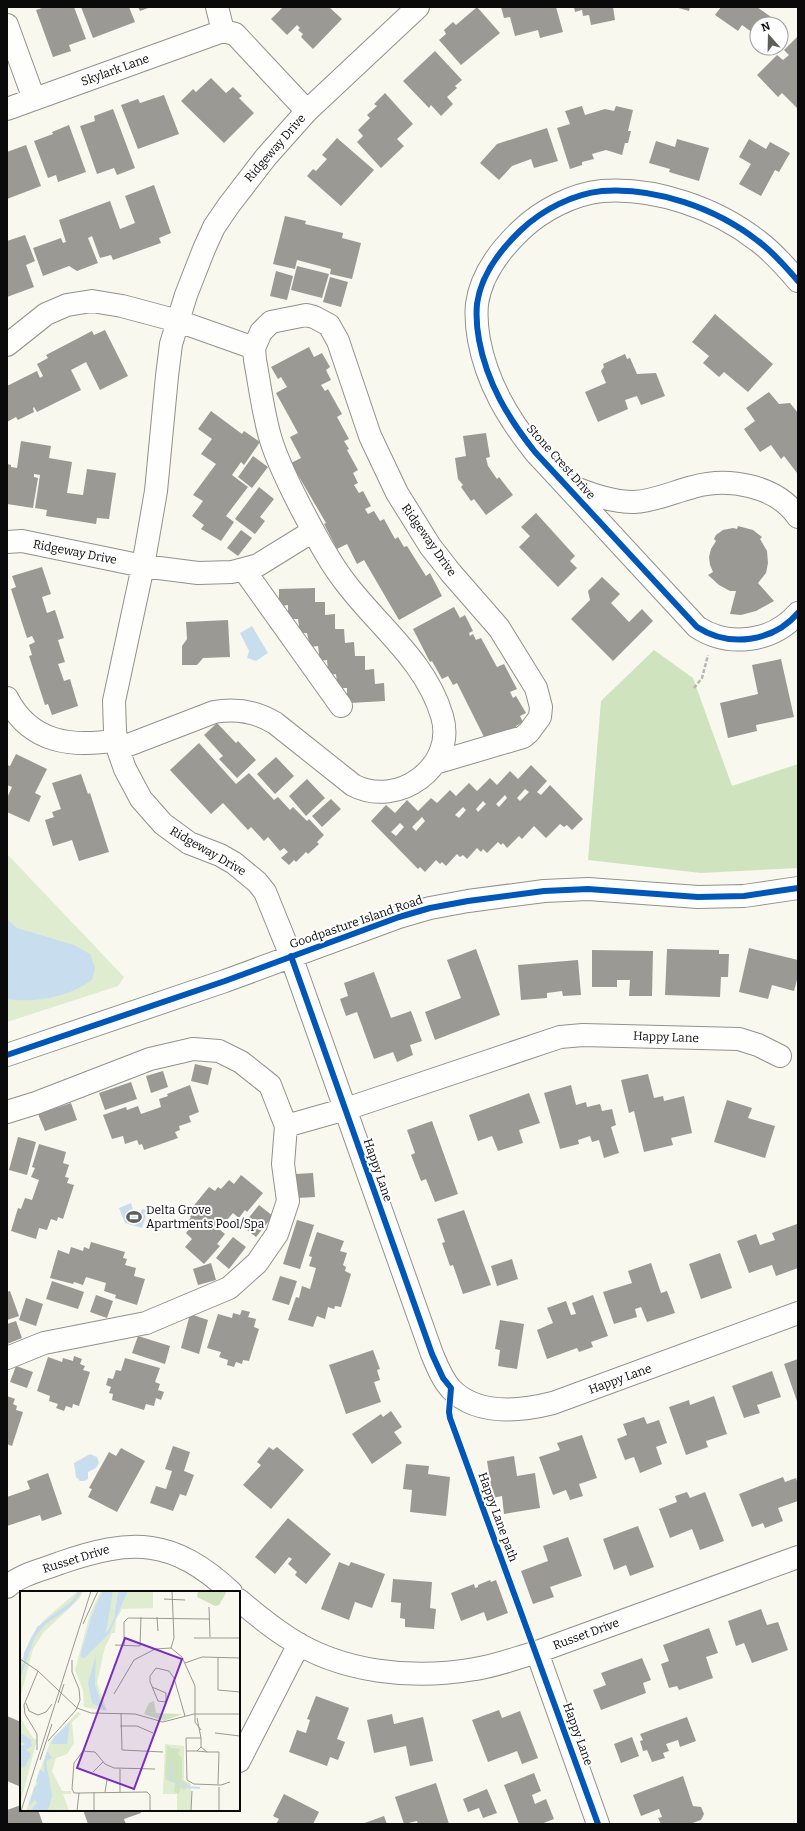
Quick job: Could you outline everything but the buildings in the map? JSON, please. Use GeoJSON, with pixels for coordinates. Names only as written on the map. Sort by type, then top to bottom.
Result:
{"type":"FeatureCollection","features":[{"type":"Feature","properties":{"kind":"street"},"geometry":{"type":"LineString","coordinates":[[217,7],[222,31],[235,34],[308,111]]}},
{"type":"Feature","properties":{"kind":"street","name":"Ridgeway Drive"},"geometry":{"type":"LineString","coordinates":[[291,956],[265,892],[257,882],[234,863],[220,855],[189,842],[163,824],[141,799],[125,769],[118,745],[113,714],[114,701],[143,566],[156,490],[168,361],[178,322],[194,271],[214,227],[242,186],[308,111],[418,7]]}},
{"type":"Feature","properties":{"kind":"street"},"geometry":{"type":"LineString","coordinates":[[7,26],[34,100]]}},
{"type":"Feature","properties":{"kind":"street","name":"Skylark Lane"},"geometry":{"type":"LineString","coordinates":[[7,109],[222,31]]}},
{"type":"Feature","properties":{"kind":"street","name":"Stone Crest Drive"},"geometry":{"type":"LineString","coordinates":[[798,282],[776,257],[757,240],[730,222],[696,207],[662,197],[627,191],[601,191],[573,198],[548,209],[526,225],[506,244],[491,265],[477,304],[478,329],[482,355],[489,377],[502,406],[516,429],[697,627],[708,635],[744,640],[778,631],[798,613]]}},
{"type":"Feature","properties":{"kind":"street"},"geometry":{"type":"LineString","coordinates":[[7,345],[46,314],[67,305],[92,302],[122,306],[178,322],[254,348]]}},
{"type":"Feature","properties":{"kind":"street","name":"Ridgeway Drive"},"geometry":{"type":"LineString","coordinates":[[7,698],[22,719],[37,732],[49,738],[74,744],[118,745],[214,712],[236,710],[257,715],[275,723],[342,778],[367,791],[387,791],[405,787],[422,777],[435,763],[443,748],[445,735],[442,716],[433,694],[418,669],[397,642],[344,581],[313,531],[272,446],[257,374],[254,348],[261,332],[271,322],[306,315],[314,317],[329,325],[338,341],[370,436],[397,493],[430,546],[500,628],[536,688],[541,708],[540,716],[532,728],[523,736],[435,763]]}},
{"type":"Feature","properties":{"kind":"street","name":"Stone Crest Drive"},"geometry":{"type":"LineString","coordinates":[[565,484],[599,498],[633,502],[658,499],[694,487],[709,484],[727,483],[742,485],[769,493],[784,501],[798,517]]}},
{"type":"Feature","properties":{"kind":"street","name":"Ridgeway Drive"},"geometry":{"type":"LineString","coordinates":[[7,542],[22,541],[143,566],[198,573],[245,569],[269,559],[313,531]]}},
{"type":"Feature","properties":{"kind":"street"},"geometry":{"type":"LineString","coordinates":[[245,569],[249,577],[341,706]]}},
{"type":"Feature","properties":{"kind":"street","name":"Goodpasture Island Road"},"geometry":{"type":"LineString","coordinates":[[7,1055],[225,981],[399,917],[430,908],[468,901],[544,891],[588,889],[698,897],[744,896],[798,888]]}},
{"type":"Feature","properties":{"kind":"street","name":"Happy Lane"},"geometry":{"type":"LineString","coordinates":[[291,956],[432,1354],[443,1378],[458,1395],[470,1402],[500,1409],[519,1410],[548,1404],[798,1314]]}},
{"type":"Feature","properties":{"kind":"street","name":"Happy Lane"},"geometry":{"type":"LineString","coordinates":[[346,1109],[560,1037],[583,1035],[739,1040],[758,1045],[780,1056]]}},
{"type":"Feature","properties":{"kind":"street"},"geometry":{"type":"LineString","coordinates":[[7,1112],[36,1103],[150,1059],[193,1049],[219,1051],[242,1062],[270,1085],[286,1126],[283,1164],[288,1201],[277,1234],[257,1263],[230,1288],[146,1323],[44,1343],[7,1358]]}},
{"type":"Feature","properties":{"kind":"street"},"geometry":{"type":"LineString","coordinates":[[286,1126],[346,1109]]}},
{"type":"Feature","properties":{"kind":"street","name":"Russet Drive"},"geometry":{"type":"LineString","coordinates":[[7,1587],[30,1574],[89,1553],[109,1548],[136,1546],[151,1547],[182,1556],[207,1571],[230,1591]]}},
{"type":"Feature","properties":{"kind":"street","name":"Russet Drive"},"geometry":{"type":"LineString","coordinates":[[240,1601],[272,1627],[299,1644],[322,1655],[363,1668],[411,1674],[474,1669],[537,1652],[798,1557]]}},
{"type":"Feature","properties":{"kind":"street"},"geometry":{"type":"LineString","coordinates":[[240,1759],[299,1644]]}},
{"type":"Feature","properties":{"kind":"street","name":"Happy Lane"},"geometry":{"type":"LineString","coordinates":[[537,1652],[598,1824]]}},
{"type":"Feature","properties":{"kind":"path"},"geometry":{"type":"LineString","coordinates":[[694,688],[702,678],[706,669],[708,635]]}},
{"type":"Feature","properties":{"kind":"green space"},"geometry":{"type":"Polygon","coordinates":[[[654,650],[693,678],[732,786],[798,764],[798,868],[701,873],[588,860],[601,701],[654,650]]]}},
{"type":"Feature","properties":{"kind":"green space"},"geometry":{"type":"Polygon","coordinates":[[[7,854],[124,977],[118,986],[7,1022],[7,854]]]}},
{"type":"Feature","properties":{"kind":"water"},"geometry":{"type":"Polygon","coordinates":[[[252,626],[268,653],[256,661],[247,658],[249,651],[240,633],[252,626]]]}},
{"type":"Feature","properties":{"kind":"water"},"geometry":{"type":"Polygon","coordinates":[[[7,919],[17,928],[74,945],[90,954],[95,968],[92,980],[73,991],[62,995],[29,1000],[7,999],[7,919]]]}},
{"type":"Feature","properties":{"kind":"water","name":"Delta Grove Apartments Pool/Spa"},"geometry":{"type":"Polygon","coordinates":[[[131,1203],[133,1210],[141,1212],[142,1209],[148,1210],[142,1228],[125,1223],[119,1208],[131,1203]]]}},
{"type":"Feature","properties":{"kind":"water"},"geometry":{"type":"Polygon","coordinates":[[[90,1454],[97,1457],[99,1463],[96,1468],[88,1472],[88,1479],[80,1481],[76,1477],[74,1463],[90,1454]]]}},
{"type":"Feature","properties":{"kind":"cycle path"},"geometry":{"type":"LineString","coordinates":[[798,281],[764,245],[741,229],[704,210],[664,196],[643,192],[602,191],[569,199],[558,204],[538,216],[521,230],[499,254],[487,273],[479,293],[477,304],[477,327],[487,371],[500,399],[516,426],[535,452],[697,627],[710,634],[723,638],[750,639],[763,636],[776,630],[788,623],[798,613]]}},
{"type":"Feature","properties":{"kind":"cycle path"},"geometry":{"type":"LineString","coordinates":[[7,1055],[225,981],[399,917],[430,908],[468,901],[544,891],[588,889],[698,897],[744,896],[798,888]]}},
{"type":"Feature","properties":{"kind":"cycle path","name":"Happy Lane path"},"geometry":{"type":"LineString","coordinates":[[291,956],[432,1354],[443,1378],[451,1388],[450,1418],[598,1824]]}},
{"type":"Feature","properties":{"kind":"place","name":"Delta Grove Apartments Pool/Spa"},"geometry":{"type":"Point","coordinates":[134,1217]}}]}
